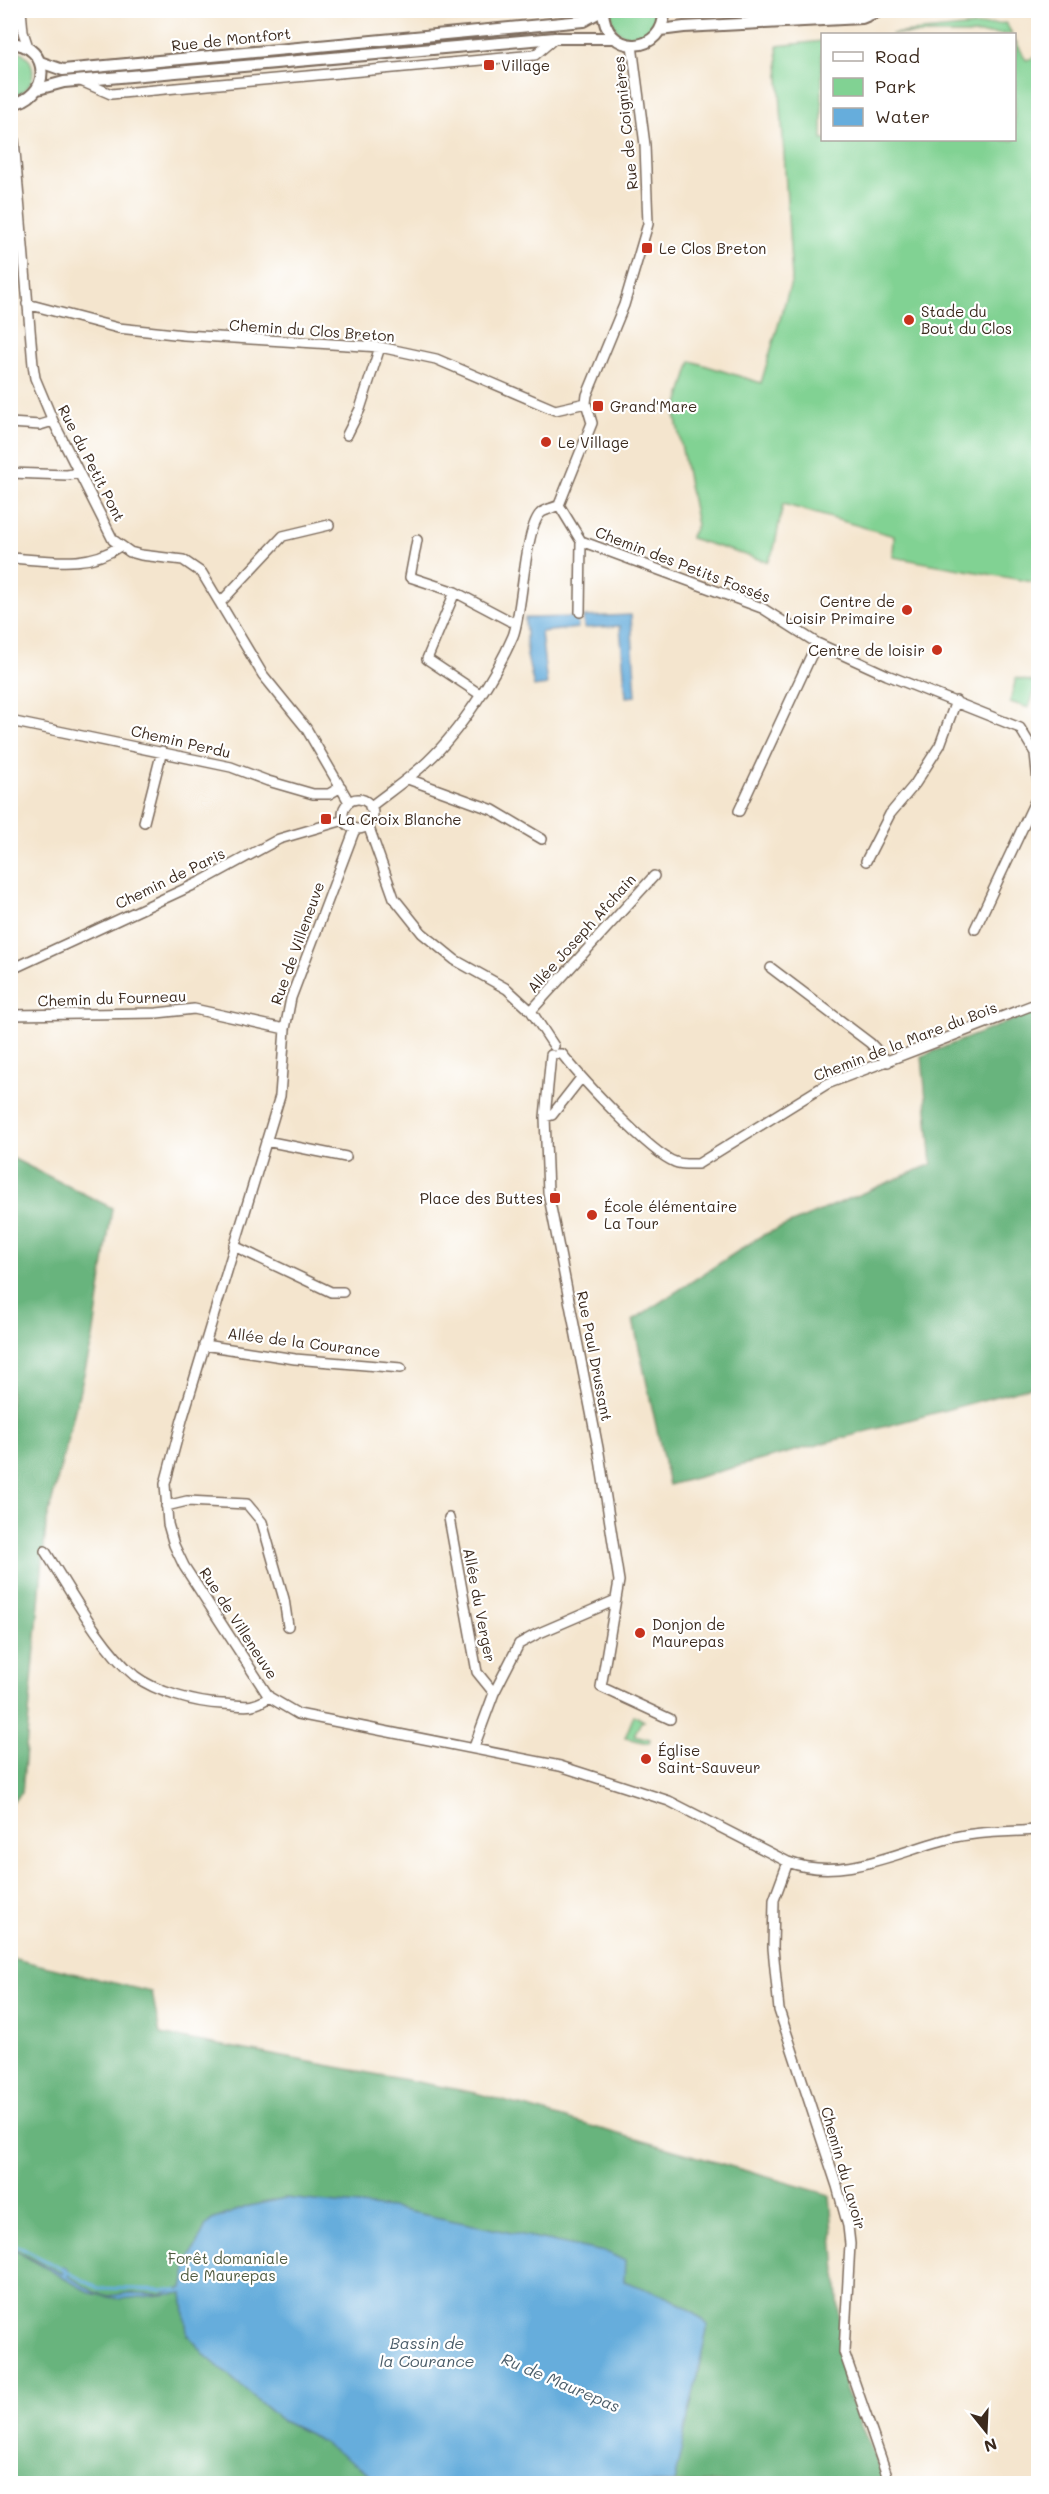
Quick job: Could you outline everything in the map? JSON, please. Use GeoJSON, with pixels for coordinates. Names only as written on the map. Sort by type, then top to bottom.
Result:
{"type":"FeatureCollection","features":[{"type":"Feature","properties":{"kind":"street"},"geometry":{"type":"LineString","coordinates":[[10,22],[16,10]]}},
{"type":"Feature","properties":{"kind":"street"},"geometry":{"type":"LineString","coordinates":[[21,10],[23,32],[28,47],[40,62],[41,80],[38,89]]}},
{"type":"Feature","properties":{"kind":"street"},"geometry":{"type":"LineString","coordinates":[[603,10],[607,30],[613,38],[632,45],[648,42],[660,30],[664,10]]}},
{"type":"Feature","properties":{"kind":"street","name":"Rue de Montfort"},"geometry":{"type":"LineString","coordinates":[[40,62],[52,68],[75,69],[583,21],[603,10]]}},
{"type":"Feature","properties":{"kind":"street"},"geometry":{"type":"LineString","coordinates":[[722,10],[804,21]]}},
{"type":"Feature","properties":{"kind":"street"},"geometry":{"type":"LineString","coordinates":[[660,30],[862,18],[881,10]]}},
{"type":"Feature","properties":{"kind":"street"},"geometry":{"type":"LineString","coordinates":[[81,81],[111,94],[535,55],[555,38]]}},
{"type":"Feature","properties":{"kind":"street","name":"Rue de Montfort"},"geometry":{"type":"LineString","coordinates":[[11,104],[31,97],[38,89],[81,81],[555,38],[613,38]]}},
{"type":"Feature","properties":{"kind":"street"},"geometry":{"type":"LineString","coordinates":[[10,43],[28,47]]}},
{"type":"Feature","properties":{"kind":"street","name":"Rue de Coignières"},"geometry":{"type":"LineString","coordinates":[[586,402],[588,390],[624,305],[648,224],[645,145],[632,45]]}},
{"type":"Feature","properties":{"kind":"street","name":"Rue du Petit Pont"},"geometry":{"type":"LineString","coordinates":[[11,104],[35,378],[53,421],[113,540],[120,546]]}},
{"type":"Feature","properties":{"kind":"street","name":"Chemin du Clos Breton"},"geometry":{"type":"LineString","coordinates":[[27,304],[118,327],[140,330],[184,335],[380,347],[436,359],[555,410],[586,402]]}},
{"type":"Feature","properties":{"kind":"street"},"geometry":{"type":"LineString","coordinates":[[347,435],[360,410],[380,347]]}},
{"type":"Feature","properties":{"kind":"street"},"geometry":{"type":"LineString","coordinates":[[370,807],[408,779],[452,734],[481,695],[513,635],[536,520],[542,513],[559,506],[592,423],[586,402]]}},
{"type":"Feature","properties":{"kind":"street"},"geometry":{"type":"LineString","coordinates":[[10,423],[40,425],[53,421]]}},
{"type":"Feature","properties":{"kind":"street"},"geometry":{"type":"LineString","coordinates":[[10,473],[67,476],[79,472]]}},
{"type":"Feature","properties":{"kind":"street","name":"Chemin des Petits Fossés"},"geometry":{"type":"LineString","coordinates":[[559,506],[581,541],[762,608],[817,643],[887,675],[1020,728],[1035,753],[1038,782]]}},
{"type":"Feature","properties":{"kind":"street"},"geometry":{"type":"LineString","coordinates":[[220,603],[283,536],[329,525]]}},
{"type":"Feature","properties":{"kind":"street"},"geometry":{"type":"LineString","coordinates":[[417,540],[410,577],[455,592],[516,622]]}},
{"type":"Feature","properties":{"kind":"street"},"geometry":{"type":"LineString","coordinates":[[580,612],[581,541]]}},
{"type":"Feature","properties":{"kind":"street"},"geometry":{"type":"LineString","coordinates":[[10,558],[93,560],[120,546],[141,555],[183,560],[202,573],[263,675],[306,728],[349,802]]}},
{"type":"Feature","properties":{"kind":"street"},"geometry":{"type":"LineString","coordinates":[[455,592],[427,659],[481,695]]}},
{"type":"Feature","properties":{"kind":"street"},"geometry":{"type":"LineString","coordinates":[[740,811],[817,643]]}},
{"type":"Feature","properties":{"kind":"street"},"geometry":{"type":"LineString","coordinates":[[866,861],[890,814],[915,784],[940,745],[956,701]]}},
{"type":"Feature","properties":{"kind":"street","name":"Chemin Perdu"},"geometry":{"type":"LineString","coordinates":[[10,721],[231,767],[313,794],[329,794],[341,787]]}},
{"type":"Feature","properties":{"kind":"street"},"geometry":{"type":"LineString","coordinates":[[144,822],[162,751]]}},
{"type":"Feature","properties":{"kind":"street"},"geometry":{"type":"LineString","coordinates":[[408,779],[493,810],[542,839]]}},
{"type":"Feature","properties":{"kind":"street"},"geometry":{"type":"LineString","coordinates":[[975,929],[1038,795]]}},
{"type":"Feature","properties":{"kind":"street"},"geometry":{"type":"LineString","coordinates":[[368,825],[355,829],[344,820],[344,808],[349,802],[363,801],[370,807],[372,815],[368,825],[394,898],[422,933],[455,960],[507,989],[531,1011],[554,1051],[545,1117],[552,1115],[582,1078],[562,1054],[554,1051]]}},
{"type":"Feature","properties":{"kind":"street","name":"Chemin de Paris"},"geometry":{"type":"LineString","coordinates":[[10,970],[202,881],[279,839],[344,820]]}},
{"type":"Feature","properties":{"kind":"street","name":"Rue de Villeneuve"},"geometry":{"type":"LineString","coordinates":[[355,829],[291,998],[285,1029],[280,1096],[204,1345],[165,1484],[166,1506],[174,1545],[184,1566],[269,1697],[298,1714],[330,1722],[474,1747],[560,1766],[659,1797],[788,1862],[818,1868],[851,1866],[953,1838],[1038,1830]]}},
{"type":"Feature","properties":{"kind":"street","name":"Allée Joseph Afchain"},"geometry":{"type":"LineString","coordinates":[[531,1011],[654,876]]}},
{"type":"Feature","properties":{"kind":"street"},"geometry":{"type":"LineString","coordinates":[[771,968],[870,1043],[888,1062]]}},
{"type":"Feature","properties":{"kind":"street","name":"Chemin de la Mare du Bois"},"geometry":{"type":"LineString","coordinates":[[582,1078],[653,1148],[678,1163],[698,1164],[827,1084],[1038,1003]]}},
{"type":"Feature","properties":{"kind":"street","name":"Chemin du Fourneau"},"geometry":{"type":"LineString","coordinates":[[10,1015],[157,1013],[194,1009],[285,1029]]}},
{"type":"Feature","properties":{"kind":"street","name":"Rue Paul Drussant"},"geometry":{"type":"LineString","coordinates":[[545,1117],[548,1192],[601,1465],[619,1581],[601,1687],[670,1719]]}},
{"type":"Feature","properties":{"kind":"street"},"geometry":{"type":"LineString","coordinates":[[266,1141],[346,1157]]}},
{"type":"Feature","properties":{"kind":"street"},"geometry":{"type":"LineString","coordinates":[[234,1246],[331,1292],[343,1292]]}},
{"type":"Feature","properties":{"kind":"street","name":"Allée de la Courance"},"geometry":{"type":"LineString","coordinates":[[204,1345],[295,1359],[401,1368]]}},
{"type":"Feature","properties":{"kind":"street"},"geometry":{"type":"LineString","coordinates":[[166,1506],[187,1501],[247,1504],[262,1522],[284,1599],[288,1626]]}},
{"type":"Feature","properties":{"kind":"street","name":"Allée du Verger"},"geometry":{"type":"LineString","coordinates":[[449,1518],[477,1672],[494,1693]]}},
{"type":"Feature","properties":{"kind":"street"},"geometry":{"type":"LineString","coordinates":[[45,1551],[111,1653],[137,1678],[172,1694],[204,1703],[257,1706],[269,1697]]}},
{"type":"Feature","properties":{"kind":"street"},"geometry":{"type":"LineString","coordinates":[[474,1747],[494,1693],[519,1644],[616,1600]]}},
{"type":"Feature","properties":{"kind":"street","name":"Chemin du Lavoir"},"geometry":{"type":"LineString","coordinates":[[788,1862],[774,1900],[773,1948],[779,2010],[848,2226],[850,2244],[844,2352],[890,2484]]}},
{"type":"Feature","properties":{"kind":"green space"},"geometry":{"type":"Polygon","coordinates":[[[612,10],[658,10],[656,22],[651,31],[634,38],[618,31],[613,22],[612,10]]]}},
{"type":"Feature","properties":{"kind":"green space"},"geometry":{"type":"Polygon","coordinates":[[[1006,23],[1011,33],[901,33],[1006,23]]]}},
{"type":"Feature","properties":{"kind":"green space","name":"Stade du Bout du Clos"},"geometry":{"type":"Polygon","coordinates":[[[821,41],[821,141],[1016,141],[1016,42],[1026,60],[1038,57],[1038,583],[893,557],[894,536],[783,504],[774,549],[768,562],[690,538],[697,525],[675,414],[691,361],[761,383],[792,279],[777,46],[821,41]]]}},
{"type":"Feature","properties":{"kind":"green space"},"geometry":{"type":"Polygon","coordinates":[[[11,49],[27,57],[33,72],[27,88],[11,96],[11,49]]]}},
{"type":"Feature","properties":{"kind":"green space"},"geometry":{"type":"Polygon","coordinates":[[[1016,678],[1037,683],[1029,708],[1010,702],[1016,678]]]}},
{"type":"Feature","properties":{"kind":"green space"},"geometry":{"type":"Polygon","coordinates":[[[1038,1010],[1038,1385],[669,1485],[633,1320],[761,1236],[932,1164],[922,1056],[1038,1010]]]}},
{"type":"Feature","properties":{"kind":"green space"},"geometry":{"type":"Polygon","coordinates":[[[10,1157],[112,1208],[93,1338],[46,1525],[22,1793],[11,1803],[10,1157]]]}},
{"type":"Feature","properties":{"kind":"green space"},"geometry":{"type":"Polygon","coordinates":[[[634,1715],[644,1721],[641,1722],[634,1735],[650,1739],[649,1743],[625,1738],[634,1715]]]}},
{"type":"Feature","properties":{"kind":"green space","name":"Forêt domaniale de Maurepas"},"geometry":{"type":"Polygon","coordinates":[[[11,1958],[152,1992],[160,2034],[476,2093],[830,2195],[845,2389],[886,2483],[11,2484],[11,1958]]]}},
{"type":"Feature","properties":{"kind":"water"},"geometry":{"type":"Polygon","coordinates":[[[631,615],[636,696],[626,697],[620,626],[584,628],[583,617],[631,615]]]}},
{"type":"Feature","properties":{"kind":"water"},"geometry":{"type":"Polygon","coordinates":[[[577,617],[578,628],[541,632],[547,685],[534,687],[527,656],[525,618],[577,617]]]}},
{"type":"Feature","properties":{"kind":"water","name":"Bassin de la Courance"},"geometry":{"type":"Polygon","coordinates":[[[285,2198],[392,2208],[609,2253],[625,2261],[624,2281],[680,2303],[708,2325],[674,2483],[378,2483],[365,2471],[311,2435],[282,2421],[207,2357],[187,2334],[183,2293],[119,2299],[90,2293],[11,2248],[11,2245],[23,2254],[63,2274],[62,2267],[66,2267],[69,2272],[68,2276],[94,2292],[109,2296],[130,2293],[160,2294],[183,2288],[189,2260],[206,2225],[212,2220],[249,2206],[285,2198]]]}},
{"type":"Feature","properties":{"kind":"waterway","name":"Ru de Maurepas"},"geometry":{"type":"LineString","coordinates":[[10,2242],[98,2288],[177,2290]]}},
{"type":"Feature","properties":{"kind":"place","name":"Village"},"geometry":{"type":"Point","coordinates":[489,65]}},
{"type":"Feature","properties":{"kind":"place","name":"Le Clos Breton"},"geometry":{"type":"Point","coordinates":[647,248]}},
{"type":"Feature","properties":{"kind":"place","name":"Stade du Bout du Clos"},"geometry":{"type":"Point","coordinates":[909,320]}},
{"type":"Feature","properties":{"kind":"place","name":"Grand'Mare"},"geometry":{"type":"Point","coordinates":[598,406]}},
{"type":"Feature","properties":{"kind":"place","name":"Le Village"},"geometry":{"type":"Point","coordinates":[546,442]}},
{"type":"Feature","properties":{"kind":"place","name":"Centre de Loisir Primaire"},"geometry":{"type":"Point","coordinates":[907,610]}},
{"type":"Feature","properties":{"kind":"place","name":"Centre de loisir"},"geometry":{"type":"Point","coordinates":[937,650]}},
{"type":"Feature","properties":{"kind":"place","name":"La Croix Blanche"},"geometry":{"type":"Point","coordinates":[326,819]}},
{"type":"Feature","properties":{"kind":"place","name":"Place des Buttes"},"geometry":{"type":"Point","coordinates":[555,1198]}},
{"type":"Feature","properties":{"kind":"place","name":"École élémentaire La Tour"},"geometry":{"type":"Point","coordinates":[592,1215]}},
{"type":"Feature","properties":{"kind":"place","name":"Donjon de Maurepas"},"geometry":{"type":"Point","coordinates":[640,1633]}},
{"type":"Feature","properties":{"kind":"place","name":"Église Saint-Sauveur"},"geometry":{"type":"Point","coordinates":[646,1759]}}]}
